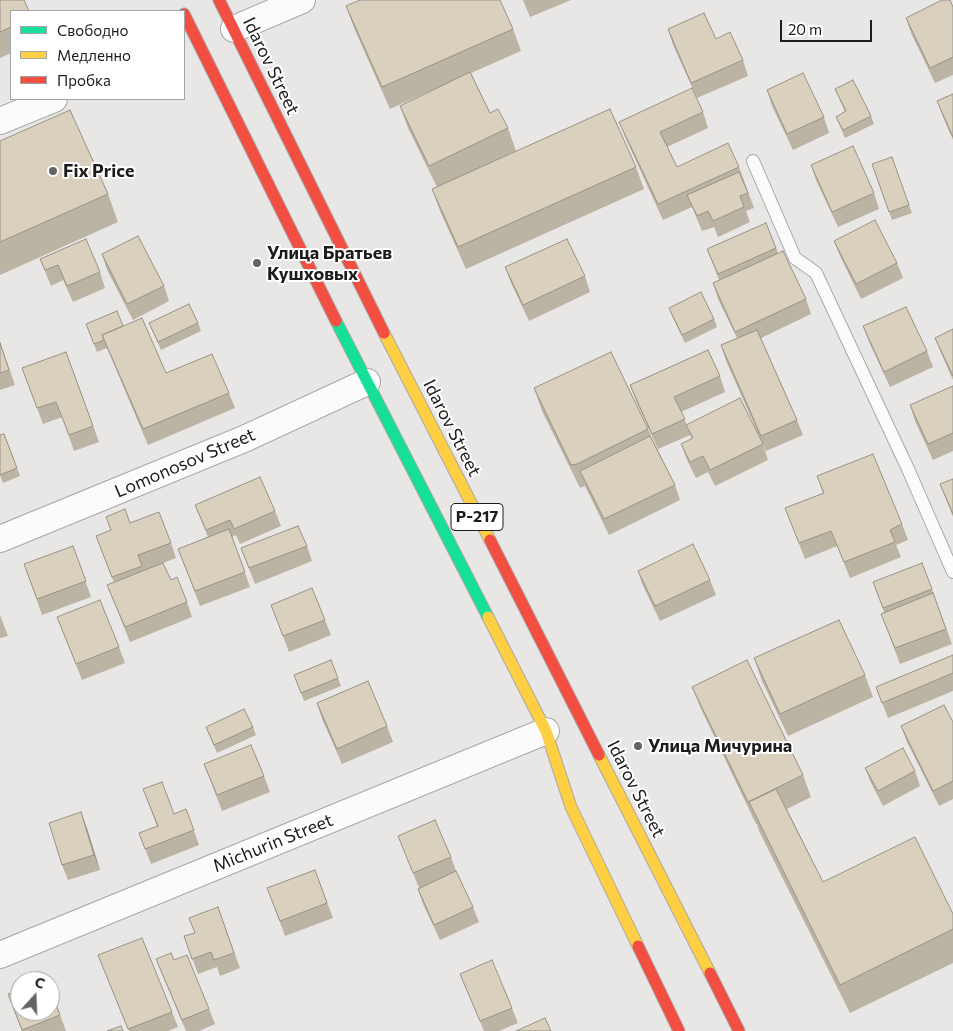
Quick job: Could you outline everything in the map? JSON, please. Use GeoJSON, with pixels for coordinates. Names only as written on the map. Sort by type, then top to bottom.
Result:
{"type":"FeatureCollection","features":[{"type":"Feature","properties":{"kind":"main road","name":"Idarov Street"},"geometry":{"type":"LineString","coordinates":[[219,0],[407,379],[739,1031]]}},
{"type":"Feature","properties":{"kind":"main road","name":"Р-217"},"geometry":{"type":"LineString","coordinates":[[185,22],[190,43],[546,731],[571,807],[679,1031]]}},
{"type":"Feature","properties":{"kind":"street"},"geometry":{"type":"LineString","coordinates":[[234,29],[302,0]]}},
{"type":"Feature","properties":{"kind":"street"},"geometry":{"type":"LineString","coordinates":[[0,121],[52,100]]}},
{"type":"Feature","properties":{"kind":"street","name":"Lomonosov Street"},"geometry":{"type":"LineString","coordinates":[[0,539],[244,439],[367,382]]}},
{"type":"Feature","properties":{"kind":"street","name":"Michurin Street"},"geometry":{"type":"LineString","coordinates":[[0,955],[546,731]]}},
{"type":"Feature","properties":{"kind":"lane"},"geometry":{"type":"LineString","coordinates":[[753,161],[795,258],[816,273],[908,469],[953,572]]}},
{"type":"Feature","properties":{"kind":"building"},"geometry":{"type":"Polygon","coordinates":[[[0,0],[24,0],[29,10],[10,10],[10,27],[0,32],[0,0]]]}},
{"type":"Feature","properties":{"kind":"building"},"geometry":{"type":"Polygon","coordinates":[[[360,0],[500,0],[513,29],[382,87],[346,6],[360,0]]]}},
{"type":"Feature","properties":{"kind":"building"},"geometry":{"type":"Polygon","coordinates":[[[942,0],[950,0],[953,7],[953,57],[930,68],[906,18],[942,0]]]}},
{"type":"Feature","properties":{"kind":"building"},"geometry":{"type":"Polygon","coordinates":[[[704,13],[716,39],[730,32],[743,60],[691,83],[668,29],[704,13]]]}},
{"type":"Feature","properties":{"kind":"building"},"geometry":{"type":"Polygon","coordinates":[[[470,72],[490,113],[498,109],[508,128],[429,166],[400,106],[470,72]]]}},
{"type":"Feature","properties":{"kind":"building"},"geometry":{"type":"Polygon","coordinates":[[[803,73],[824,117],[787,134],[767,90],[803,73]]]}},
{"type":"Feature","properties":{"kind":"building"},"geometry":{"type":"Polygon","coordinates":[[[853,80],[871,116],[843,130],[836,117],[846,111],[835,89],[853,80]]]}},
{"type":"Feature","properties":{"kind":"building"},"geometry":{"type":"Polygon","coordinates":[[[692,88],[703,112],[660,132],[677,167],[728,143],[739,167],[658,204],[619,122],[692,88]]]}},
{"type":"Feature","properties":{"kind":"building"},"geometry":{"type":"Polygon","coordinates":[[[953,94],[953,137],[937,101],[953,94]]]}},
{"type":"Feature","properties":{"kind":"building"},"geometry":{"type":"Polygon","coordinates":[[[610,109],[636,167],[458,247],[432,189],[610,109]]]}},
{"type":"Feature","properties":{"kind":"building"},"geometry":{"type":"Polygon","coordinates":[[[70,110],[108,194],[0,242],[0,141],[70,110]]]}},
{"type":"Feature","properties":{"kind":"building"},"geometry":{"type":"Polygon","coordinates":[[[853,146],[874,193],[832,212],[811,165],[853,146]]]}},
{"type":"Feature","properties":{"kind":"building"},"geometry":{"type":"Polygon","coordinates":[[[892,157],[909,205],[889,212],[872,164],[892,157]]]}},
{"type":"Feature","properties":{"kind":"building"},"geometry":{"type":"Polygon","coordinates":[[[739,172],[748,193],[740,196],[744,207],[713,221],[708,211],[697,216],[687,195],[739,172]]]}},
{"type":"Feature","properties":{"kind":"building"},"geometry":{"type":"Polygon","coordinates":[[[875,220],[897,263],[856,284],[834,241],[875,220]]]}},
{"type":"Feature","properties":{"kind":"building"},"geometry":{"type":"Polygon","coordinates":[[[766,223],[776,248],[718,274],[707,249],[766,223]]]}},
{"type":"Feature","properties":{"kind":"building"},"geometry":{"type":"Polygon","coordinates":[[[138,236],[164,286],[127,304],[102,254],[138,236]]]}},
{"type":"Feature","properties":{"kind":"building"},"geometry":{"type":"Polygon","coordinates":[[[86,239],[100,272],[67,286],[58,265],[45,270],[40,259],[86,239]]]}},
{"type":"Feature","properties":{"kind":"building"},"geometry":{"type":"Polygon","coordinates":[[[567,239],[585,276],[523,305],[505,267],[567,239]]]}},
{"type":"Feature","properties":{"kind":"building"},"geometry":{"type":"Polygon","coordinates":[[[783,251],[806,299],[735,332],[713,283],[783,251]]]}},
{"type":"Feature","properties":{"kind":"building"},"geometry":{"type":"Polygon","coordinates":[[[701,292],[714,319],[682,335],[669,308],[701,292]]]}},
{"type":"Feature","properties":{"kind":"building"},"geometry":{"type":"Polygon","coordinates":[[[189,304],[198,323],[158,342],[149,323],[189,304]]]}},
{"type":"Feature","properties":{"kind":"building"},"geometry":{"type":"Polygon","coordinates":[[[906,307],[927,351],[884,372],[863,326],[906,307]]]}},
{"type":"Feature","properties":{"kind":"building"},"geometry":{"type":"Polygon","coordinates":[[[117,311],[123,326],[102,335],[104,340],[94,344],[86,324],[117,311]]]}},
{"type":"Feature","properties":{"kind":"building"},"geometry":{"type":"Polygon","coordinates":[[[142,318],[166,373],[212,354],[229,393],[143,429],[102,335],[142,318]]]}},
{"type":"Feature","properties":{"kind":"building"},"geometry":{"type":"Polygon","coordinates":[[[953,329],[953,376],[935,338],[953,329]]]}},
{"type":"Feature","properties":{"kind":"building"},"geometry":{"type":"Polygon","coordinates":[[[757,330],[797,420],[761,436],[721,345],[757,330]]]}},
{"type":"Feature","properties":{"kind":"building"},"geometry":{"type":"Polygon","coordinates":[[[0,343],[9,370],[0,373],[0,343]]]}},
{"type":"Feature","properties":{"kind":"building"},"geometry":{"type":"Polygon","coordinates":[[[708,350],[720,376],[674,397],[685,419],[652,434],[630,385],[708,350]]]}},
{"type":"Feature","properties":{"kind":"building"},"geometry":{"type":"Polygon","coordinates":[[[66,352],[93,426],[69,435],[56,402],[37,408],[22,368],[66,352]]]}},
{"type":"Feature","properties":{"kind":"building"},"geometry":{"type":"Polygon","coordinates":[[[611,352],[648,429],[577,464],[571,465],[534,388],[611,352]]]}},
{"type":"Feature","properties":{"kind":"building"},"geometry":{"type":"Polygon","coordinates":[[[953,386],[953,433],[928,444],[910,405],[953,386]]]}},
{"type":"Feature","properties":{"kind":"building"},"geometry":{"type":"Polygon","coordinates":[[[740,398],[763,444],[710,470],[703,456],[690,462],[681,444],[693,438],[686,425],[740,398]]]}},
{"type":"Feature","properties":{"kind":"building"},"geometry":{"type":"Polygon","coordinates":[[[4,434],[17,468],[0,475],[0,435],[4,434]]]}},
{"type":"Feature","properties":{"kind":"building"},"geometry":{"type":"Polygon","coordinates":[[[650,436],[675,485],[604,519],[580,471],[650,436]]]}},
{"type":"Feature","properties":{"kind":"building"},"geometry":{"type":"Polygon","coordinates":[[[873,454],[902,524],[890,530],[895,542],[844,562],[831,531],[799,543],[785,508],[824,493],[817,476],[873,454]]]}},
{"type":"Feature","properties":{"kind":"building"},"geometry":{"type":"Polygon","coordinates":[[[260,477],[275,511],[234,529],[230,520],[206,530],[195,505],[260,477]]]}},
{"type":"Feature","properties":{"kind":"building"},"geometry":{"type":"Polygon","coordinates":[[[953,479],[953,514],[940,484],[953,479]]]}},
{"type":"Feature","properties":{"kind":"building"},"geometry":{"type":"Polygon","coordinates":[[[125,509],[130,523],[159,512],[171,543],[138,555],[142,566],[112,577],[96,536],[111,530],[106,517],[125,509]]]}},
{"type":"Feature","properties":{"kind":"building"},"geometry":{"type":"Polygon","coordinates":[[[298,526],[307,546],[249,568],[241,548],[298,526]]]}},
{"type":"Feature","properties":{"kind":"building"},"geometry":{"type":"Polygon","coordinates":[[[229,529],[245,572],[195,591],[178,549],[229,529]]]}},
{"type":"Feature","properties":{"kind":"building"},"geometry":{"type":"Polygon","coordinates":[[[693,544],[710,580],[655,606],[638,571],[693,544]]]}},
{"type":"Feature","properties":{"kind":"building"},"geometry":{"type":"Polygon","coordinates":[[[73,546],[86,581],[37,599],[24,564],[73,546]]]}},
{"type":"Feature","properties":{"kind":"building"},"geometry":{"type":"Polygon","coordinates":[[[163,563],[171,580],[177,577],[187,602],[125,627],[107,585],[163,563]]]}},
{"type":"Feature","properties":{"kind":"building"},"geometry":{"type":"Polygon","coordinates":[[[922,563],[932,589],[883,608],[873,582],[922,563]]]}},
{"type":"Feature","properties":{"kind":"building"},"geometry":{"type":"Polygon","coordinates":[[[312,588],[325,620],[283,636],[271,605],[312,588]]]}},
{"type":"Feature","properties":{"kind":"building"},"geometry":{"type":"Polygon","coordinates":[[[933,593],[946,629],[895,648],[881,614],[933,593]]]}},
{"type":"Feature","properties":{"kind":"building"},"geometry":{"type":"Polygon","coordinates":[[[100,600],[119,647],[76,664],[57,617],[100,600]]]}},
{"type":"Feature","properties":{"kind":"building"},"geometry":{"type":"Polygon","coordinates":[[[839,620],[865,675],[780,714],[754,658],[839,620]]]}},
{"type":"Feature","properties":{"kind":"building"},"geometry":{"type":"Polygon","coordinates":[[[953,655],[953,673],[882,703],[876,687],[953,655]]]}},
{"type":"Feature","properties":{"kind":"building"},"geometry":{"type":"Polygon","coordinates":[[[331,660],[338,678],[301,693],[294,675],[331,660]]]}},
{"type":"Feature","properties":{"kind":"building"},"geometry":{"type":"Polygon","coordinates":[[[747,660],[803,775],[748,802],[692,687],[747,660]]]}},
{"type":"Feature","properties":{"kind":"building"},"geometry":{"type":"Polygon","coordinates":[[[368,681],[387,726],[337,749],[317,703],[368,681]]]}},
{"type":"Feature","properties":{"kind":"building"},"geometry":{"type":"Polygon","coordinates":[[[944,705],[953,722],[953,781],[933,791],[901,726],[944,705]]]}},
{"type":"Feature","properties":{"kind":"building"},"geometry":{"type":"Polygon","coordinates":[[[244,709],[253,727],[214,745],[206,727],[244,709]]]}},
{"type":"Feature","properties":{"kind":"building"},"geometry":{"type":"Polygon","coordinates":[[[251,745],[264,776],[217,795],[204,764],[251,745]]]}},
{"type":"Feature","properties":{"kind":"building"},"geometry":{"type":"Polygon","coordinates":[[[903,748],[915,771],[878,791],[865,768],[903,748]]]}},
{"type":"Feature","properties":{"kind":"building"},"geometry":{"type":"Polygon","coordinates":[[[162,782],[174,814],[186,809],[194,830],[145,849],[139,833],[158,826],[143,789],[162,782]]]}},
{"type":"Feature","properties":{"kind":"building"},"geometry":{"type":"Polygon","coordinates":[[[776,789],[823,882],[915,837],[953,914],[953,929],[840,985],[749,802],[776,789]]]}},
{"type":"Feature","properties":{"kind":"building"},"geometry":{"type":"Polygon","coordinates":[[[81,812],[94,855],[62,865],[49,823],[81,812]]]}},
{"type":"Feature","properties":{"kind":"building"},"geometry":{"type":"Polygon","coordinates":[[[435,820],[451,857],[413,873],[398,836],[435,820]]]}},
{"type":"Feature","properties":{"kind":"building"},"geometry":{"type":"Polygon","coordinates":[[[315,870],[327,903],[280,921],[267,888],[315,870]]]}},
{"type":"Feature","properties":{"kind":"building"},"geometry":{"type":"Polygon","coordinates":[[[456,871],[473,907],[434,925],[418,889],[456,871]]]}},
{"type":"Feature","properties":{"kind":"building"},"geometry":{"type":"Polygon","coordinates":[[[218,907],[234,953],[214,960],[211,952],[192,959],[184,936],[195,933],[189,918],[218,907]]]}},
{"type":"Feature","properties":{"kind":"building"},"geometry":{"type":"Polygon","coordinates":[[[142,938],[172,1012],[128,1029],[98,955],[142,938]]]}},
{"type":"Feature","properties":{"kind":"building"},"geometry":{"type":"Polygon","coordinates":[[[171,953],[174,960],[187,955],[209,1009],[182,1020],[156,959],[171,953]]]}},
{"type":"Feature","properties":{"kind":"building"},"geometry":{"type":"Polygon","coordinates":[[[492,960],[512,1008],[480,1021],[460,974],[492,960]]]}},
{"type":"Feature","properties":{"kind":"building"},"geometry":{"type":"Polygon","coordinates":[[[545,1018],[551,1031],[516,1031],[545,1018]]]}},
{"type":"Feature","properties":{"kind":"building"},"geometry":{"type":"Polygon","coordinates":[[[18,1021],[45,1021],[22,1030],[18,1021]]]}},
{"type":"Feature","properties":{"kind":"building"},"geometry":{"type":"Polygon","coordinates":[[[121,1026],[123,1031],[107,1031],[121,1026]]]}},
{"type":"Feature","properties":{"kind":"traffic: fast"},"geometry":{"type":"LineString","coordinates":[[336,321],[488,617]]}},
{"type":"Feature","properties":{"kind":"traffic: slow"},"geometry":{"type":"LineString","coordinates":[[384,333],[490,540]]}},
{"type":"Feature","properties":{"kind":"traffic: slow"},"geometry":{"type":"LineString","coordinates":[[488,617],[546,731],[571,807],[638,946]]}},
{"type":"Feature","properties":{"kind":"traffic: slow"},"geometry":{"type":"LineString","coordinates":[[599,755],[710,973]]}},
{"type":"Feature","properties":{"kind":"traffic: jam"},"geometry":{"type":"LineString","coordinates":[[219,0],[384,333]]}},
{"type":"Feature","properties":{"kind":"traffic: jam"},"geometry":{"type":"LineString","coordinates":[[185,16],[336,321]]}},
{"type":"Feature","properties":{"kind":"traffic: jam"},"geometry":{"type":"LineString","coordinates":[[490,540],[599,755]]}},
{"type":"Feature","properties":{"kind":"traffic: jam"},"geometry":{"type":"LineString","coordinates":[[638,946],[679,1031]]}},
{"type":"Feature","properties":{"kind":"traffic: jam"},"geometry":{"type":"LineString","coordinates":[[710,973],[739,1031]]}},
{"type":"Feature","properties":{"kind":"place","name":"Fix Price"},"geometry":{"type":"Point","coordinates":[53,171]}},
{"type":"Feature","properties":{"kind":"place","name":"Улица Братьев Кушховых"},"geometry":{"type":"Point","coordinates":[257,263]}},
{"type":"Feature","properties":{"kind":"place","name":"Улица Мичурина"},"geometry":{"type":"Point","coordinates":[638,746]}}]}
